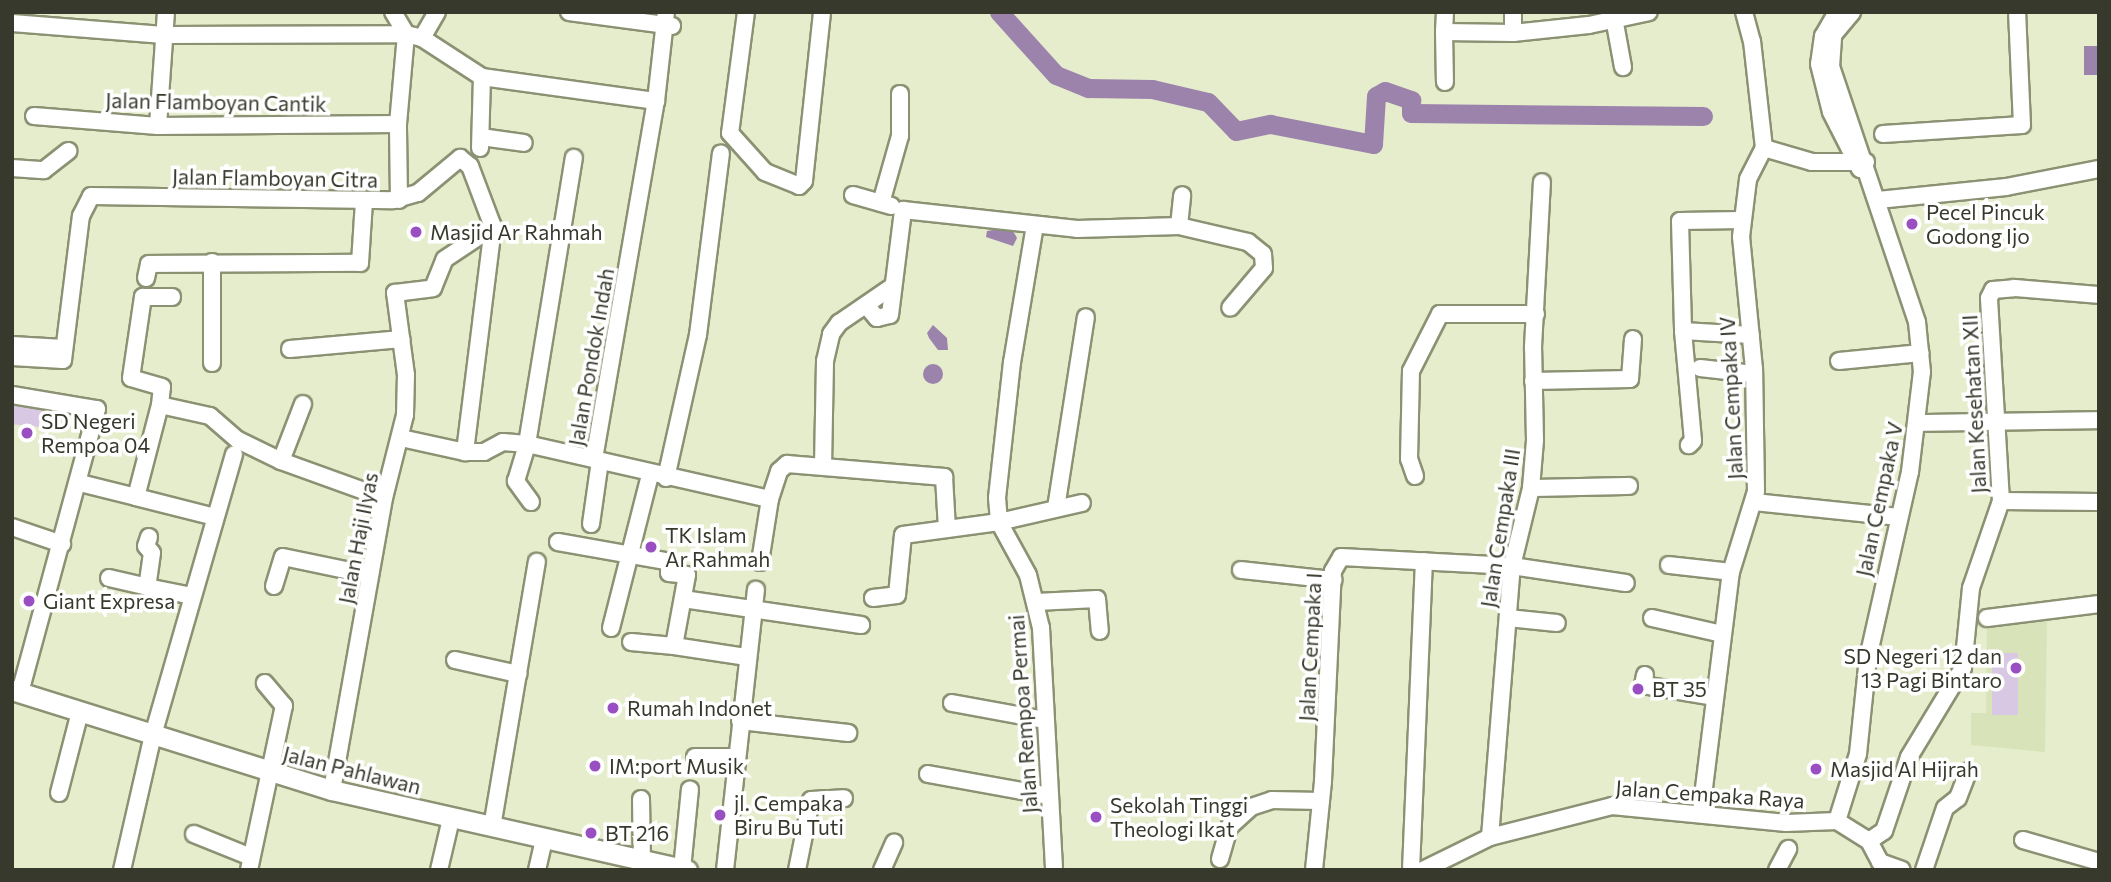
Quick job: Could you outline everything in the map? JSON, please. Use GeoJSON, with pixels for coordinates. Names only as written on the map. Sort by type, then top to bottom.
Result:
{"type":"FeatureCollection","features":[{"type":"Feature","properties":{"kind":"main road","name":"Jalan Pahlawan"},"geometry":{"type":"LineString","coordinates":[[16,692],[272,774],[332,790],[451,819],[684,869]]}},
{"type":"Feature","properties":{"kind":"street"},"geometry":{"type":"LineString","coordinates":[[158,126],[166,12]]}},
{"type":"Feature","properties":{"kind":"street"},"geometry":{"type":"LineString","coordinates":[[393,12],[414,36],[482,77],[656,101]]}},
{"type":"Feature","properties":{"kind":"street"},"geometry":{"type":"LineString","coordinates":[[12,23],[55,20],[164,35],[414,36],[437,12]]}},
{"type":"Feature","properties":{"kind":"street"},"geometry":{"type":"LineString","coordinates":[[569,12],[670,19]]}},
{"type":"Feature","properties":{"kind":"street"},"geometry":{"type":"LineString","coordinates":[[746,12],[730,132],[775,178],[798,186],[804,182],[822,12]]}},
{"type":"Feature","properties":{"kind":"street"},"geometry":{"type":"LineString","coordinates":[[740,144],[755,12]]}},
{"type":"Feature","properties":{"kind":"street"},"geometry":{"type":"LineString","coordinates":[[1445,12],[1445,82]]}},
{"type":"Feature","properties":{"kind":"street"},"geometry":{"type":"LineString","coordinates":[[1513,12],[1513,33]]}},
{"type":"Feature","properties":{"kind":"street"},"geometry":{"type":"LineString","coordinates":[[1444,32],[1513,33],[1596,17],[1614,18],[1649,12]]}},
{"type":"Feature","properties":{"kind":"street"},"geometry":{"type":"LineString","coordinates":[[1837,12],[1823,36],[1819,64],[1826,99],[1861,163]]}},
{"type":"Feature","properties":{"kind":"street"},"geometry":{"type":"LineString","coordinates":[[1852,12],[1833,35],[1830,60],[1861,163]]}},
{"type":"Feature","properties":{"kind":"street"},"geometry":{"type":"LineString","coordinates":[[1883,134],[2022,125],[2017,12]]}},
{"type":"Feature","properties":{"kind":"street"},"geometry":{"type":"LineString","coordinates":[[1744,13],[1752,41],[1764,148],[1812,162],[1861,163]]}},
{"type":"Feature","properties":{"kind":"street"},"geometry":{"type":"LineString","coordinates":[[1614,18],[1623,67]]}},
{"type":"Feature","properties":{"kind":"street","name":"Jalan Pondok Indah"},"geometry":{"type":"LineString","coordinates":[[591,524],[597,460],[656,101],[667,92],[670,19]]}},
{"type":"Feature","properties":{"kind":"street","name":"Jalan Flamboyan Citra"},"geometry":{"type":"LineString","coordinates":[[64,348],[81,216],[87,199],[101,196],[399,200],[398,124],[414,36]]}},
{"type":"Feature","properties":{"kind":"street"},"geometry":{"type":"LineString","coordinates":[[482,77],[480,142],[524,142]]}},
{"type":"Feature","properties":{"kind":"street"},"geometry":{"type":"LineString","coordinates":[[881,203],[900,136],[900,94]]}},
{"type":"Feature","properties":{"kind":"street","name":"Jalan Flamboyan Cantik"},"geometry":{"type":"LineString","coordinates":[[34,116],[158,126],[398,124]]}},
{"type":"Feature","properties":{"kind":"street","name":"Jalan Cempaka IV"},"geometry":{"type":"LineString","coordinates":[[1701,812],[1731,572],[1754,502],[1754,374],[1741,263],[1742,220],[1748,179],[1764,148]]}},
{"type":"Feature","properties":{"kind":"street"},"geometry":{"type":"LineString","coordinates":[[12,168],[44,170],[68,151]]}},
{"type":"Feature","properties":{"kind":"street"},"geometry":{"type":"LineString","coordinates":[[611,628],[698,335],[720,153]]}},
{"type":"Feature","properties":{"kind":"street"},"geometry":{"type":"LineString","coordinates":[[399,200],[418,193],[460,158],[465,159],[494,227],[465,452]]}},
{"type":"Feature","properties":{"kind":"street"},"geometry":{"type":"LineString","coordinates":[[531,502],[516,483],[527,444],[574,158]]}},
{"type":"Feature","properties":{"kind":"street","name":"Jalan Cempaka V"},"geometry":{"type":"LineString","coordinates":[[1838,821],[1858,754],[1868,658],[1918,424],[1921,353],[1917,322],[1875,194],[1861,163]]}},
{"type":"Feature","properties":{"kind":"street"},"geometry":{"type":"LineString","coordinates":[[1875,194],[2006,187],[2099,169]]}},
{"type":"Feature","properties":{"kind":"street","name":"Jalan Cempaka III"},"geometry":{"type":"LineString","coordinates":[[1490,837],[1512,566],[1531,488],[1542,182]]}},
{"type":"Feature","properties":{"kind":"street"},"geometry":{"type":"LineString","coordinates":[[853,195],[904,210],[1077,229],[1179,226],[1248,242],[1263,254],[1264,268],[1230,307]]}},
{"type":"Feature","properties":{"kind":"street"},"geometry":{"type":"LineString","coordinates":[[1179,226],[1182,195]]}},
{"type":"Feature","properties":{"kind":"street"},"geometry":{"type":"LineString","coordinates":[[146,278],[148,264],[360,264],[364,201]]}},
{"type":"Feature","properties":{"kind":"street"},"geometry":{"type":"LineString","coordinates":[[823,466],[828,341],[835,326],[893,286],[904,210]]}},
{"type":"Feature","properties":{"kind":"street"},"geometry":{"type":"LineString","coordinates":[[1689,445],[1693,440],[1683,331],[1681,221],[1742,220]]}},
{"type":"Feature","properties":{"kind":"street"},"geometry":{"type":"LineString","coordinates":[[999,522],[999,466],[1035,225]]}},
{"type":"Feature","properties":{"kind":"street","name":"Jalan Haji Ilyas"},"geometry":{"type":"LineString","coordinates":[[332,790],[384,498],[401,438],[407,389],[395,293],[433,288],[445,259],[494,227]]}},
{"type":"Feature","properties":{"kind":"street"},"geometry":{"type":"LineString","coordinates":[[212,262],[212,363]]}},
{"type":"Feature","properties":{"kind":"street","name":"Jalan Kesehatan XII"},"geometry":{"type":"LineString","coordinates":[[1869,841],[1884,831],[1909,757],[1963,668],[1971,588],[2001,501],[1988,337],[1989,298],[1993,290],[2099,295]]}},
{"type":"Feature","properties":{"kind":"street"},"geometry":{"type":"LineString","coordinates":[[136,497],[160,405],[162,387],[131,377],[143,296],[172,297]]}},
{"type":"Feature","properties":{"kind":"street"},"geometry":{"type":"LineString","coordinates":[[1415,476],[1409,459],[1411,371],[1440,314],[1536,314]]}},
{"type":"Feature","properties":{"kind":"street"},"geometry":{"type":"LineString","coordinates":[[1056,508],[1086,317]]}},
{"type":"Feature","properties":{"kind":"street"},"geometry":{"type":"LineString","coordinates":[[1683,331],[1751,335]]}},
{"type":"Feature","properties":{"kind":"street"},"geometry":{"type":"LineString","coordinates":[[290,349],[402,339]]}},
{"type":"Feature","properties":{"kind":"street"},"geometry":{"type":"LineString","coordinates":[[1533,381],[1630,379],[1633,339]]}},
{"type":"Feature","properties":{"kind":"street"},"geometry":{"type":"LineString","coordinates":[[12,345],[64,348],[63,360],[12,357]]}},
{"type":"Feature","properties":{"kind":"street"},"geometry":{"type":"LineString","coordinates":[[1839,361],[1921,353]]}},
{"type":"Feature","properties":{"kind":"street"},"geometry":{"type":"LineString","coordinates":[[1700,368],[1754,374]]}},
{"type":"Feature","properties":{"kind":"street"},"geometry":{"type":"LineString","coordinates":[[12,395],[97,409],[80,483],[16,692]]}},
{"type":"Feature","properties":{"kind":"street"},"geometry":{"type":"LineString","coordinates":[[281,461],[303,404]]}},
{"type":"Feature","properties":{"kind":"street"},"geometry":{"type":"LineString","coordinates":[[160,405],[210,416],[238,440],[281,461],[384,498]]}},
{"type":"Feature","properties":{"kind":"street"},"geometry":{"type":"LineString","coordinates":[[1918,424],[2099,419]]}},
{"type":"Feature","properties":{"kind":"street"},"geometry":{"type":"LineString","coordinates":[[401,438],[465,452],[484,452],[503,442],[527,444],[658,476],[770,499]]}},
{"type":"Feature","properties":{"kind":"street"},"geometry":{"type":"LineString","coordinates":[[122,870],[153,735],[234,454]]}},
{"type":"Feature","properties":{"kind":"street"},"geometry":{"type":"LineString","coordinates":[[760,562],[770,499],[785,465],[944,477],[947,529]]}},
{"type":"Feature","properties":{"kind":"street"},"geometry":{"type":"LineString","coordinates":[[80,483],[215,517]]}},
{"type":"Feature","properties":{"kind":"street"},"geometry":{"type":"LineString","coordinates":[[1531,488],[1629,486]]}},
{"type":"Feature","properties":{"kind":"street"},"geometry":{"type":"LineString","coordinates":[[2001,501],[2099,502]]}},
{"type":"Feature","properties":{"kind":"street"},"geometry":{"type":"LineString","coordinates":[[1754,502],[1899,517]]}},
{"type":"Feature","properties":{"kind":"street"},"geometry":{"type":"LineString","coordinates":[[873,598],[897,596],[901,536],[999,522],[1082,503]]}},
{"type":"Feature","properties":{"kind":"street","name":"Jalan Rempoa Permai"},"geometry":{"type":"LineString","coordinates":[[999,522],[1028,575],[1036,602],[1055,870]]}},
{"type":"Feature","properties":{"kind":"street"},"geometry":{"type":"LineString","coordinates":[[12,527],[62,544]]}},
{"type":"Feature","properties":{"kind":"street"},"geometry":{"type":"LineString","coordinates":[[147,587],[152,554],[146,546],[149,537]]}},
{"type":"Feature","properties":{"kind":"street"},"geometry":{"type":"LineString","coordinates":[[558,542],[670,562],[669,573],[687,575],[674,646]]}},
{"type":"Feature","properties":{"kind":"street","name":"Jalan Cempaka I"},"geometry":{"type":"LineString","coordinates":[[1314,870],[1321,800],[1335,563],[1349,555],[1512,566],[1626,583]]}},
{"type":"Feature","properties":{"kind":"street"},"geometry":{"type":"LineString","coordinates":[[274,586],[282,557],[370,575]]}},
{"type":"Feature","properties":{"kind":"street"},"geometry":{"type":"LineString","coordinates":[[1411,870],[1424,561]]}},
{"type":"Feature","properties":{"kind":"street"},"geometry":{"type":"LineString","coordinates":[[492,827],[537,562]]}},
{"type":"Feature","properties":{"kind":"street"},"geometry":{"type":"LineString","coordinates":[[1669,565],[1731,572]]}},
{"type":"Feature","properties":{"kind":"street"},"geometry":{"type":"LineString","coordinates":[[1241,570],[1333,580]]}},
{"type":"Feature","properties":{"kind":"street"},"geometry":{"type":"LineString","coordinates":[[109,578],[192,596]]}},
{"type":"Feature","properties":{"kind":"street"},"geometry":{"type":"LineString","coordinates":[[725,870],[735,757],[756,590]]}},
{"type":"Feature","properties":{"kind":"street"},"geometry":{"type":"LineString","coordinates":[[690,600],[861,625]]}},
{"type":"Feature","properties":{"kind":"street"},"geometry":{"type":"LineString","coordinates":[[1036,602],[1097,600],[1100,631]]}},
{"type":"Feature","properties":{"kind":"street"},"geometry":{"type":"LineString","coordinates":[[1987,618],[2050,613],[2099,604]]}},
{"type":"Feature","properties":{"kind":"street"},"geometry":{"type":"LineString","coordinates":[[1508,618],[1557,623]]}},
{"type":"Feature","properties":{"kind":"street"},"geometry":{"type":"LineString","coordinates":[[1652,618],[1722,634]]}},
{"type":"Feature","properties":{"kind":"street"},"geometry":{"type":"LineString","coordinates":[[631,642],[747,657]]}},
{"type":"Feature","properties":{"kind":"street"},"geometry":{"type":"LineString","coordinates":[[455,660],[518,674]]}},
{"type":"Feature","properties":{"kind":"street"},"geometry":{"type":"LineString","coordinates":[[1639,674],[1715,692]]}},
{"type":"Feature","properties":{"kind":"street"},"geometry":{"type":"LineString","coordinates":[[194,834],[250,863],[272,774],[285,703],[265,683]]}},
{"type":"Feature","properties":{"kind":"street"},"geometry":{"type":"LineString","coordinates":[[953,703],[1045,720]]}},
{"type":"Feature","properties":{"kind":"street"},"geometry":{"type":"LineString","coordinates":[[59,793],[80,712]]}},
{"type":"Feature","properties":{"kind":"street"},"geometry":{"type":"LineString","coordinates":[[740,720],[848,733]]}},
{"type":"Feature","properties":{"kind":"street"},"geometry":{"type":"LineString","coordinates":[[695,757],[735,757]]}},
{"type":"Feature","properties":{"kind":"street"},"geometry":{"type":"LineString","coordinates":[[1924,870],[1945,808],[1958,798],[1968,772]]}},
{"type":"Feature","properties":{"kind":"street"},"geometry":{"type":"LineString","coordinates":[[928,774],[1049,796]]}},
{"type":"Feature","properties":{"kind":"street"},"geometry":{"type":"LineString","coordinates":[[684,869],[690,789]]}},
{"type":"Feature","properties":{"kind":"street"},"geometry":{"type":"LineString","coordinates":[[797,870],[811,800],[844,798]]}},
{"type":"Feature","properties":{"kind":"street"},"geometry":{"type":"LineString","coordinates":[[642,799],[642,861]]}},
{"type":"Feature","properties":{"kind":"street"},"geometry":{"type":"LineString","coordinates":[[1220,859],[1229,827],[1251,807],[1272,800],[1321,800]]}},
{"type":"Feature","properties":{"kind":"street","name":"Jalan Cempaka Raya"},"geometry":{"type":"LineString","coordinates":[[1423,870],[1490,837],[1612,806],[1701,812],[1786,822],[1838,821]]}},
{"type":"Feature","properties":{"kind":"street"},"geometry":{"type":"LineString","coordinates":[[439,870],[451,819]]}},
{"type":"Feature","properties":{"kind":"street"},"geometry":{"type":"LineString","coordinates":[[1838,821],[1869,841],[1871,864],[1902,870]]}},
{"type":"Feature","properties":{"kind":"street"},"geometry":{"type":"LineString","coordinates":[[537,870],[544,839]]}},
{"type":"Feature","properties":{"kind":"street"},"geometry":{"type":"LineString","coordinates":[[2022,840],[2099,862]]}},
{"type":"Feature","properties":{"kind":"street"},"geometry":{"type":"LineString","coordinates":[[882,870],[894,843]]}},
{"type":"Feature","properties":{"kind":"street"},"geometry":{"type":"LineString","coordinates":[[1777,870],[1787,849]]}},
{"type":"Feature","properties":{"kind":"shaded area"},"geometry":{"type":"Polygon","coordinates":[[[2084,46],[2099,46],[2099,75],[2084,75],[2084,46]]]}},
{"type":"Feature","properties":{"kind":"shaded area"},"geometry":{"type":"Polygon","coordinates":[[[987,231],[1013,231],[1017,238],[1013,246],[986,237],[987,231]]]}},
{"type":"Feature","properties":{"kind":"shaded area"},"geometry":{"type":"Polygon","coordinates":[[[933,325],[947,338],[948,350],[938,350],[929,338],[927,333],[933,325]]]}},
{"type":"Feature","properties":{"kind":"shaded area"},"geometry":{"type":"Polygon","coordinates":[[[929,364],[937,364],[943,374],[937,384],[929,384],[923,378],[923,370],[929,364]]]}},
{"type":"Feature","properties":{"kind":"shaded area"},"geometry":{"type":"Polygon","coordinates":[[[12,402],[59,407],[56,429],[12,424],[12,402]]]}},
{"type":"Feature","properties":{"kind":"shaded area","name":"SD Negeri 12 dan 13 Pagi Bintaro"},"geometry":{"type":"Polygon","coordinates":[[[2018,618],[2047,618],[2045,752],[1971,745],[1971,713],[1986,713],[1987,623],[2018,624],[2018,618]]]}},
{"type":"Feature","properties":{"kind":"shaded area"},"geometry":{"type":"Polygon","coordinates":[[[1992,653],[2018,653],[2018,715],[1992,715],[1992,653]]]}},
{"type":"Feature","properties":{"kind":"waterway"},"geometry":{"type":"LineString","coordinates":[[999,12],[1056,75],[1088,88],[1152,89],[1208,102],[1236,131],[1270,124],[1373,144],[1376,96],[1385,91],[1411,100],[1411,113],[1703,116]]}},
{"type":"Feature","properties":{"kind":"place","name":"Pecel Pincuk Godong Ijo"},"geometry":{"type":"Point","coordinates":[1912,224]}},
{"type":"Feature","properties":{"kind":"place","name":"Masjid Ar Rahmah"},"geometry":{"type":"Point","coordinates":[416,232]}},
{"type":"Feature","properties":{"kind":"place","name":"SD Negeri Rempoa 04"},"geometry":{"type":"Point","coordinates":[27,433]}},
{"type":"Feature","properties":{"kind":"place","name":"TK Islam Ar Rahmah"},"geometry":{"type":"Point","coordinates":[651,547]}},
{"type":"Feature","properties":{"kind":"place","name":"Giant Expresa"},"geometry":{"type":"Point","coordinates":[29,601]}},
{"type":"Feature","properties":{"kind":"place","name":"SD Negeri 12 dan 13 Pagi Bintaro"},"geometry":{"type":"Point","coordinates":[2016,668]}},
{"type":"Feature","properties":{"kind":"place","name":"BT 35"},"geometry":{"type":"Point","coordinates":[1638,689]}},
{"type":"Feature","properties":{"kind":"place","name":"Rumah Indonet"},"geometry":{"type":"Point","coordinates":[613,708]}},
{"type":"Feature","properties":{"kind":"place","name":"IM:port Musik"},"geometry":{"type":"Point","coordinates":[595,766]}},
{"type":"Feature","properties":{"kind":"place","name":"Masjid Al Hijrah"},"geometry":{"type":"Point","coordinates":[1816,769]}},
{"type":"Feature","properties":{"kind":"place","name":"jl. Cempaka Biru Bu Tuti"},"geometry":{"type":"Point","coordinates":[720,815]}},
{"type":"Feature","properties":{"kind":"place","name":"Sekolah Tinggi Theologi Ikat"},"geometry":{"type":"Point","coordinates":[1096,817]}},
{"type":"Feature","properties":{"kind":"place","name":"BT 216"},"geometry":{"type":"Point","coordinates":[591,833]}}]}
